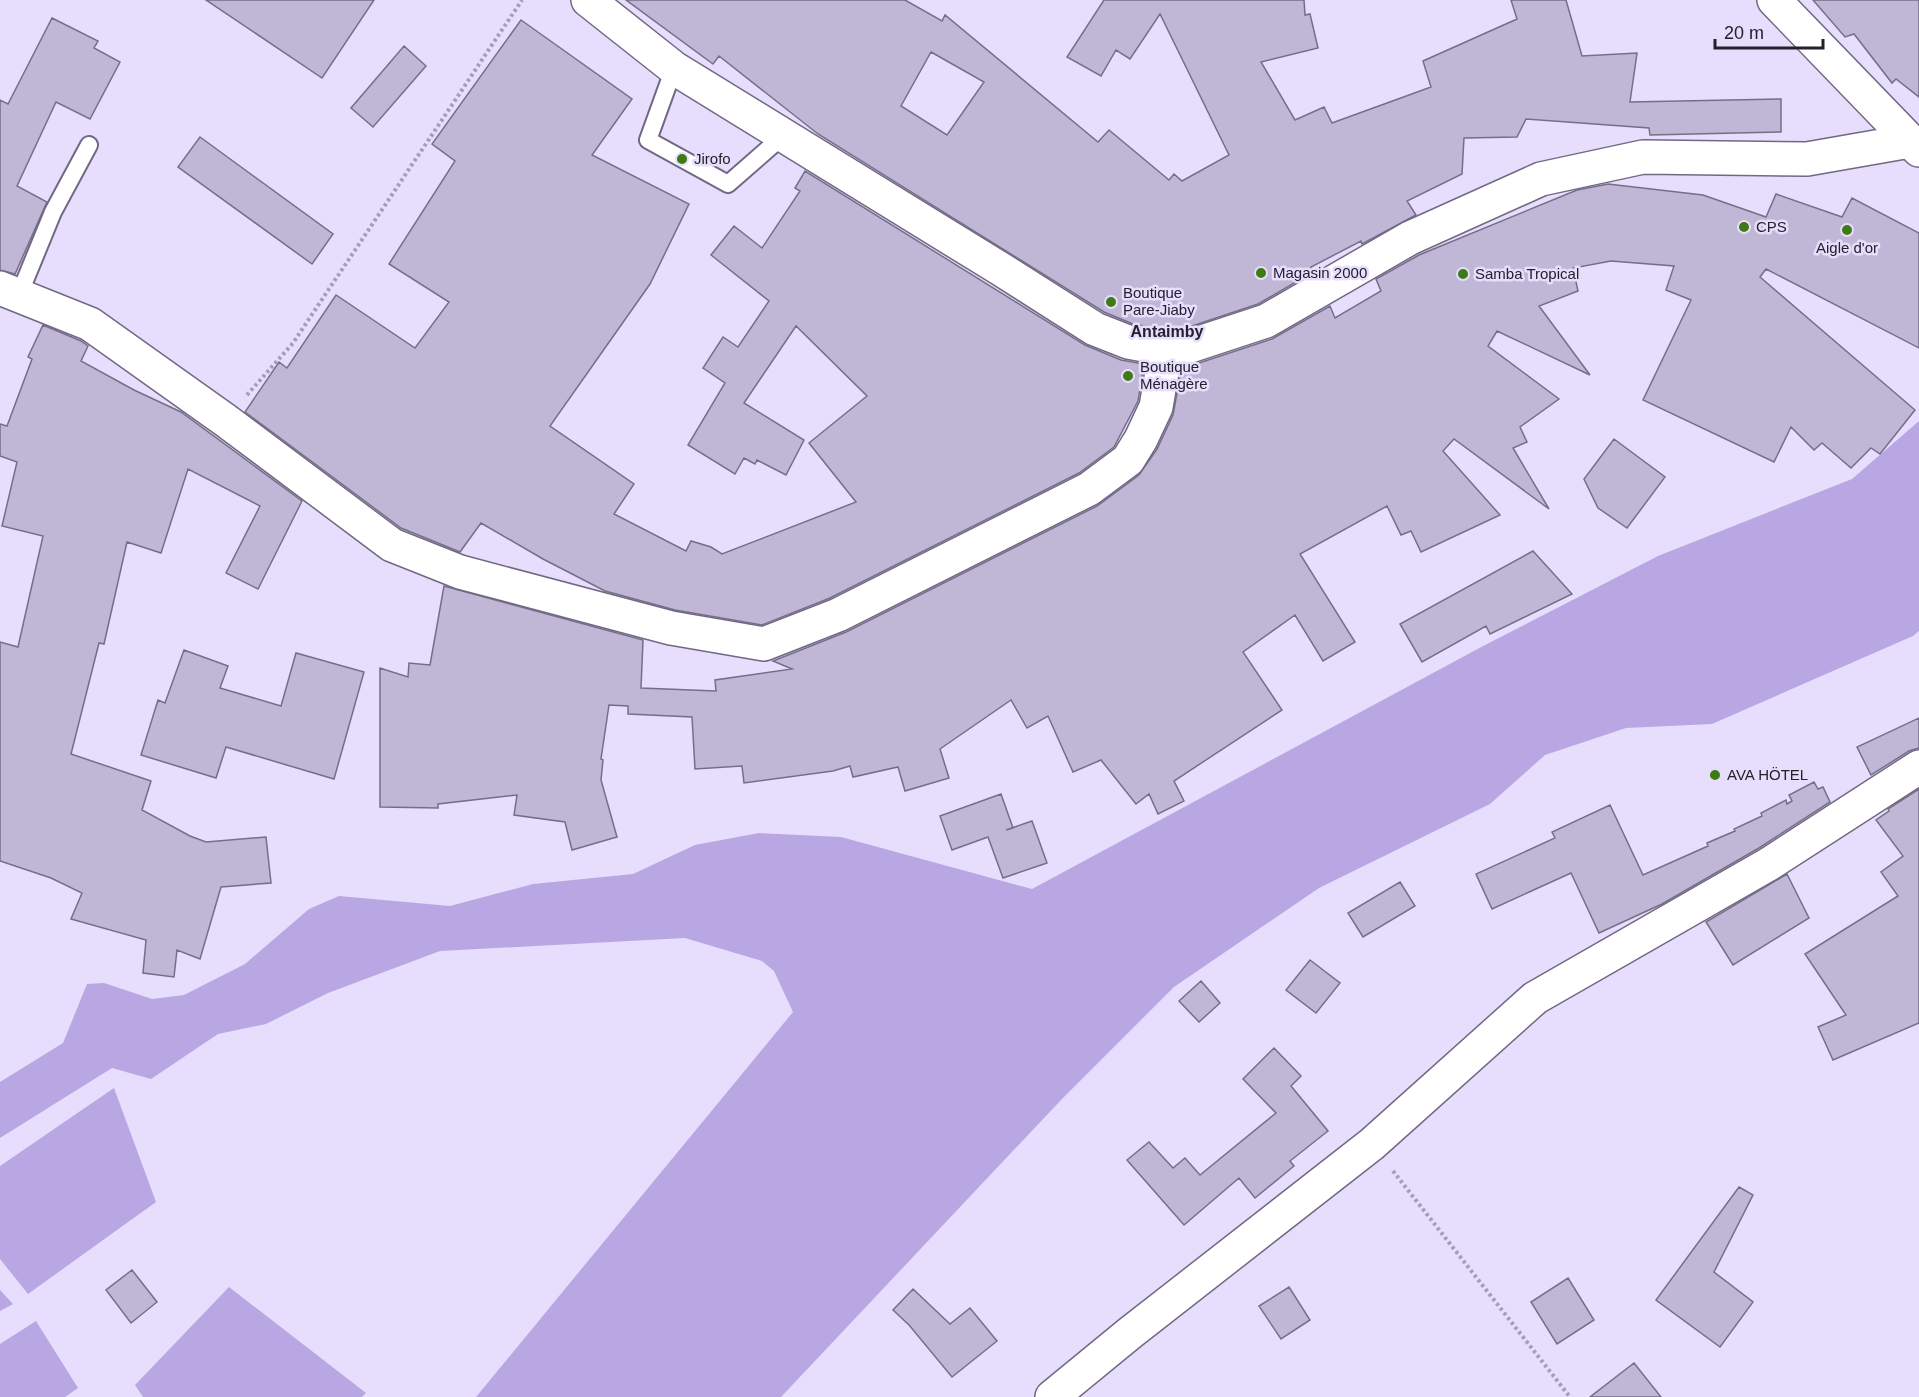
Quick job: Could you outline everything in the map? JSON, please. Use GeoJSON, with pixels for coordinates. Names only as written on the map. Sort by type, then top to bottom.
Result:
{"type":"FeatureCollection","features":[{"type":"Feature","properties":{"kind":"street"},"geometry":{"type":"LineString","coordinates":[[588,0],[674,68],[989,261],[1095,329],[1128,342],[1166,349],[1190,346],[1266,321],[1410,238],[1541,179],[1643,157],[1807,159],[1916,142]]}},
{"type":"Feature","properties":{"kind":"street"},"geometry":{"type":"LineString","coordinates":[[1773,0],[1916,142]]}},
{"type":"Feature","properties":{"kind":"street"},"geometry":{"type":"LineString","coordinates":[[9,292],[90,324],[402,549],[460,572],[659,625],[764,644],[838,615],[1089,489],[1128,460],[1141,439],[1156,407],[1166,349]]}},
{"type":"Feature","properties":{"kind":"street"},"geometry":{"type":"LineString","coordinates":[[1052,1397],[1130,1333],[1372,1144],[1535,998],[1769,864],[1919,767]]}},
{"type":"Feature","properties":{"kind":"lane"},"geometry":{"type":"LineString","coordinates":[[674,68],[648,140],[728,184],[784,135]]}},
{"type":"Feature","properties":{"kind":"lane"},"geometry":{"type":"LineString","coordinates":[[9,292],[89,145]]}},
{"type":"Feature","properties":{"kind":"path"},"geometry":{"type":"LineString","coordinates":[[225,420],[293,343],[522,0]]}},
{"type":"Feature","properties":{"kind":"path"},"geometry":{"type":"LineString","coordinates":[[1372,1144],[1569,1397]]}},
{"type":"Feature","properties":{"kind":"shaded area"},"geometry":{"type":"Polygon","coordinates":[[[1919,421],[1919,631],[1913,636],[1712,724],[1626,728],[1545,755],[1490,804],[1319,888],[1174,987],[1061,1100],[781,1397],[476,1397],[793,1012],[774,971],[762,961],[685,938],[440,951],[328,993],[266,1024],[218,1034],[151,1079],[112,1068],[0,1138],[0,1082],[63,1043],[87,984],[104,983],[152,999],[184,995],[245,964],[309,909],[339,896],[450,906],[533,884],[633,874],[695,845],[759,833],[841,837],[1032,889],[1485,645],[1658,556],[1852,479],[1919,421]]]}},
{"type":"Feature","properties":{"kind":"shaded area"},"geometry":{"type":"Polygon","coordinates":[[[114,1088],[156,1202],[28,1294],[0,1259],[0,1166],[114,1088]]]}},
{"type":"Feature","properties":{"kind":"shaded area"},"geometry":{"type":"Polygon","coordinates":[[[229,1287],[366,1393],[362,1397],[143,1397],[135,1385],[229,1287]]]}},
{"type":"Feature","properties":{"kind":"shaded area"},"geometry":{"type":"Polygon","coordinates":[[[0,1290],[13,1304],[0,1311],[0,1290]]]}},
{"type":"Feature","properties":{"kind":"shaded area"},"geometry":{"type":"Polygon","coordinates":[[[36,1321],[78,1388],[65,1397],[0,1397],[0,1344],[36,1321]]]}},
{"type":"Feature","properties":{"kind":"building"},"geometry":{"type":"Polygon","coordinates":[[[206,0],[374,0],[322,78],[206,0]]]}},
{"type":"Feature","properties":{"kind":"building"},"geometry":{"type":"Polygon","coordinates":[[[626,0],[905,0],[942,21],[945,15],[1098,142],[1109,130],[1169,180],[1174,174],[1182,181],[1229,155],[1160,14],[1130,59],[1116,50],[1101,76],[1067,57],[1104,0],[1304,0],[1305,15],[1310,14],[1318,48],[1261,62],[1295,120],[1324,107],[1332,123],[1431,87],[1423,61],[1517,19],[1511,0],[1566,0],[1582,56],[1637,53],[1630,102],[1781,99],[1781,132],[1650,135],[1649,128],[1526,119],[1517,137],[1464,138],[1462,174],[1407,201],[1416,215],[1362,244],[1361,241],[1311,267],[1313,272],[1258,304],[1186,328],[1167,330],[1133,324],[1104,312],[818,134],[719,56],[713,64],[626,0]],[[931,52],[901,106],[947,135],[984,82],[931,52]]]}},
{"type":"Feature","properties":{"kind":"building"},"geometry":{"type":"Polygon","coordinates":[[[1813,0],[1919,0],[1919,97],[1896,79],[1892,83],[1854,34],[1845,37],[1813,0]]]}},
{"type":"Feature","properties":{"kind":"building"},"geometry":{"type":"Polygon","coordinates":[[[52,18],[98,41],[94,48],[120,62],[90,119],[56,102],[17,186],[47,202],[15,274],[0,270],[0,100],[8,104],[52,18]]]}},
{"type":"Feature","properties":{"kind":"building"},"geometry":{"type":"Polygon","coordinates":[[[521,20],[632,99],[592,155],[689,204],[650,284],[550,426],[634,484],[614,514],[686,551],[691,541],[711,547],[722,554],[856,502],[809,443],[867,396],[796,326],[744,403],[804,440],[786,475],[757,460],[755,464],[744,458],[735,474],[688,445],[725,383],[703,368],[723,337],[738,347],[769,301],[711,255],[734,226],[762,248],[800,191],[795,188],[805,171],[1085,345],[1121,360],[1144,364],[1138,401],[1114,447],[1079,473],[830,598],[762,625],[675,610],[605,591],[481,523],[460,552],[401,528],[245,412],[279,362],[287,368],[336,295],[415,348],[449,302],[389,264],[455,161],[432,144],[521,20]]]}},
{"type":"Feature","properties":{"kind":"building"},"geometry":{"type":"Polygon","coordinates":[[[404,46],[426,66],[373,127],[351,108],[404,46]]]}},
{"type":"Feature","properties":{"kind":"building"},"geometry":{"type":"Polygon","coordinates":[[[200,137],[333,234],[312,264],[178,167],[200,137]]]}},
{"type":"Feature","properties":{"kind":"building"},"geometry":{"type":"Polygon","coordinates":[[[1608,184],[1703,195],[1766,217],[1776,194],[1842,217],[1852,198],[1919,233],[1919,348],[1766,269],[1760,277],[1915,410],[1880,454],[1871,448],[1851,468],[1822,443],[1814,450],[1791,427],[1774,462],[1643,400],[1691,300],[1666,290],[1674,266],[1611,261],[1573,268],[1578,291],[1539,306],[1590,375],[1497,331],[1488,346],[1559,399],[1520,427],[1527,442],[1513,448],[1549,509],[1454,439],[1443,451],[1500,515],[1421,552],[1411,531],[1401,535],[1387,506],[1300,554],[1355,642],[1323,661],[1295,615],[1243,652],[1282,710],[1174,781],[1184,801],[1158,814],[1149,794],[1136,804],[1101,760],[1073,772],[1048,716],[1027,728],[1011,700],[940,749],[949,778],[905,791],[898,767],[853,777],[850,766],[833,771],[744,783],[742,766],[695,769],[692,717],[628,714],[628,706],[609,705],[601,759],[603,760],[601,780],[617,837],[572,850],[565,822],[514,815],[517,795],[438,804],[438,808],[380,807],[380,668],[408,677],[409,663],[430,665],[444,586],[643,640],[641,688],[716,691],[715,680],[792,669],[773,661],[846,632],[1097,506],[1139,475],[1157,449],[1173,415],[1182,366],[1196,364],[1272,339],[1330,306],[1335,318],[1381,291],[1376,279],[1419,255],[1577,190],[1608,184]]]}},
{"type":"Feature","properties":{"kind":"building"},"geometry":{"type":"Polygon","coordinates":[[[43,325],[88,346],[81,361],[181,412],[302,501],[258,589],[226,573],[260,506],[188,469],[161,553],[127,542],[104,644],[99,643],[71,754],[151,781],[142,810],[190,836],[206,842],[266,837],[271,883],[221,887],[200,959],[177,950],[174,977],[143,973],[146,940],[71,919],[82,893],[51,878],[0,861],[0,642],[18,647],[43,536],[2,526],[17,462],[0,456],[0,424],[7,426],[32,359],[28,357],[43,325]]]}},
{"type":"Feature","properties":{"kind":"building"},"geometry":{"type":"Polygon","coordinates":[[[1614,439],[1665,477],[1627,528],[1598,508],[1584,479],[1614,439]]]}},
{"type":"Feature","properties":{"kind":"building"},"geometry":{"type":"Polygon","coordinates":[[[1533,551],[1572,594],[1490,634],[1486,626],[1422,662],[1400,624],[1533,551]]]}},
{"type":"Feature","properties":{"kind":"building"},"geometry":{"type":"Polygon","coordinates":[[[184,650],[228,666],[220,688],[281,706],[296,653],[364,672],[334,779],[226,747],[216,778],[141,755],[158,700],[165,703],[184,650]]]}},
{"type":"Feature","properties":{"kind":"building"},"geometry":{"type":"Polygon","coordinates":[[[1919,718],[1919,748],[1909,751],[1871,775],[1857,747],[1919,718]]]}},
{"type":"Feature","properties":{"kind":"building"},"geometry":{"type":"Polygon","coordinates":[[[1814,782],[1818,789],[1823,787],[1830,802],[1759,848],[1662,904],[1599,933],[1571,873],[1492,909],[1476,874],[1555,838],[1552,832],[1610,805],[1643,875],[1708,846],[1707,843],[1735,831],[1734,829],[1762,816],[1761,813],[1786,800],[1787,804],[1792,801],[1789,795],[1814,782]]]}},
{"type":"Feature","properties":{"kind":"building"},"geometry":{"type":"Polygon","coordinates":[[[1919,789],[1919,1023],[1833,1060],[1818,1027],[1846,1015],[1805,954],[1898,896],[1881,872],[1903,856],[1876,820],[1889,811],[1888,809],[1919,789]]]}},
{"type":"Feature","properties":{"kind":"building"},"geometry":{"type":"Polygon","coordinates":[[[1001,794],[1013,828],[1032,821],[1047,863],[1003,878],[988,837],[952,850],[940,816],[1001,794]]]}},
{"type":"Feature","properties":{"kind":"building"},"geometry":{"type":"Polygon","coordinates":[[[1787,874],[1809,918],[1733,965],[1706,922],[1787,874]]]}},
{"type":"Feature","properties":{"kind":"building"},"geometry":{"type":"Polygon","coordinates":[[[1400,882],[1415,906],[1363,937],[1348,913],[1400,882]]]}},
{"type":"Feature","properties":{"kind":"building"},"geometry":{"type":"Polygon","coordinates":[[[1310,960],[1340,983],[1316,1013],[1286,990],[1310,960]]]}},
{"type":"Feature","properties":{"kind":"building"},"geometry":{"type":"Polygon","coordinates":[[[1201,981],[1220,1003],[1199,1022],[1179,1001],[1201,981]]]}},
{"type":"Feature","properties":{"kind":"building"},"geometry":{"type":"Polygon","coordinates":[[[1274,1048],[1301,1076],[1291,1086],[1328,1131],[1290,1161],[1294,1166],[1255,1198],[1239,1178],[1184,1225],[1127,1160],[1149,1142],[1173,1168],[1185,1158],[1200,1175],[1276,1113],[1243,1079],[1274,1048]]]}},
{"type":"Feature","properties":{"kind":"building"},"geometry":{"type":"Polygon","coordinates":[[[1739,1187],[1753,1195],[1714,1272],[1753,1302],[1720,1347],[1656,1300],[1739,1187]]]}},
{"type":"Feature","properties":{"kind":"building"},"geometry":{"type":"Polygon","coordinates":[[[132,1270],[157,1302],[131,1323],[106,1290],[132,1270]]]}},
{"type":"Feature","properties":{"kind":"building"},"geometry":{"type":"Polygon","coordinates":[[[1568,1278],[1594,1320],[1557,1344],[1531,1302],[1568,1278]]]}},
{"type":"Feature","properties":{"kind":"building"},"geometry":{"type":"Polygon","coordinates":[[[1289,1287],[1310,1320],[1281,1339],[1259,1306],[1289,1287]]]}},
{"type":"Feature","properties":{"kind":"building"},"geometry":{"type":"Polygon","coordinates":[[[913,1289],[950,1324],[970,1308],[997,1341],[952,1377],[909,1325],[893,1310],[913,1289]]]}},
{"type":"Feature","properties":{"kind":"building"},"geometry":{"type":"Polygon","coordinates":[[[1634,1363],[1661,1397],[1590,1397],[1634,1363]]]}},
{"type":"Feature","properties":{"kind":"place","name":"Jirofo"},"geometry":{"type":"Point","coordinates":[682,159]}},
{"type":"Feature","properties":{"kind":"place","name":"CPS"},"geometry":{"type":"Point","coordinates":[1744,227]}},
{"type":"Feature","properties":{"kind":"place","name":"Aigle d'or"},"geometry":{"type":"Point","coordinates":[1847,230]}},
{"type":"Feature","properties":{"kind":"place","name":"Magasin 2000"},"geometry":{"type":"Point","coordinates":[1261,273]}},
{"type":"Feature","properties":{"kind":"place","name":"Samba Tropical"},"geometry":{"type":"Point","coordinates":[1463,274]}},
{"type":"Feature","properties":{"kind":"place","name":"Boutique Pare-Jiaby"},"geometry":{"type":"Point","coordinates":[1111,302]}},
{"type":"Feature","properties":{"kind":"place","name":"Boutique Ménagère"},"geometry":{"type":"Point","coordinates":[1128,376]}},
{"type":"Feature","properties":{"kind":"place","name":"AVA HÖTEL"},"geometry":{"type":"Point","coordinates":[1715,775]}},
{"type":"Feature","properties":{"kind":"district","name":"Antaimby"},"geometry":{"type":"Point","coordinates":[1167,331]}}]}
